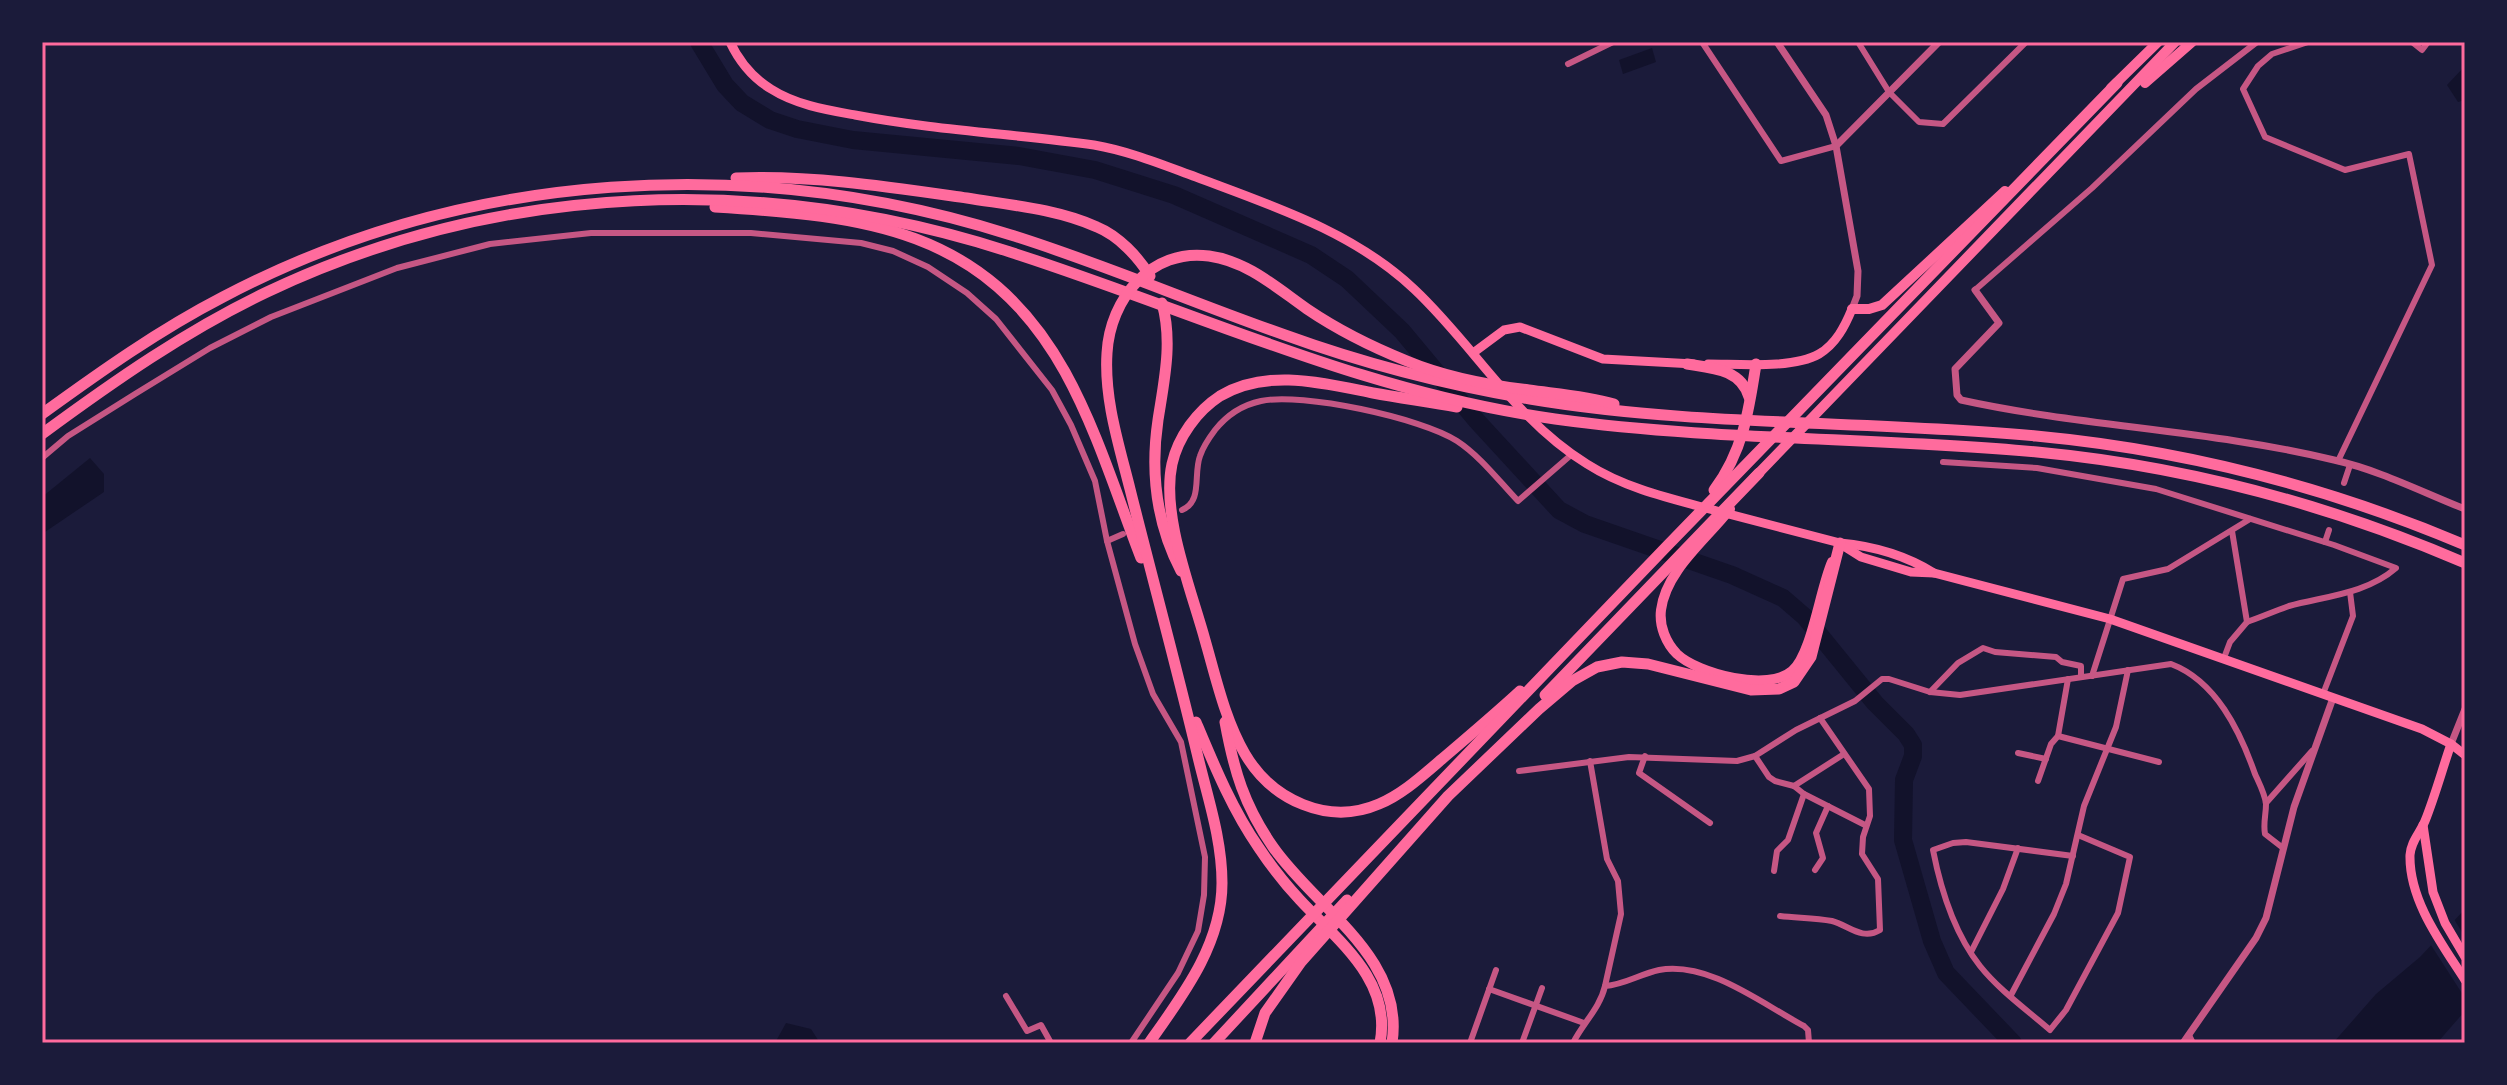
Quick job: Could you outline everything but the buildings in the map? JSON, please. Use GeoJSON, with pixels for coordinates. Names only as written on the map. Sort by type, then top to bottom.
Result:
{"type":"FeatureCollection","features":[{"type":"Feature","properties":{"kind":"highway"},"geometry":{"type":"LineString","coordinates":[[1190,1043],[1666,547],[2158,42]]}},
{"type":"Feature","properties":{"kind":"highway"},"geometry":{"type":"LineString","coordinates":[[1214,1043],[1279,970],[1671,572],[1759,473],[2175,42]]}},
{"type":"Feature","properties":{"kind":"highway"},"geometry":{"type":"LineString","coordinates":[[2003,220],[2154,74],[2192,42]]}},
{"type":"Feature","properties":{"kind":"highway"},"geometry":{"type":"LineString","coordinates":[[1852,309],[1882,305],[2117,83]]}},
{"type":"Feature","properties":{"kind":"highway"},"geometry":{"type":"LineString","coordinates":[[42,414],[183,319],[260,278],[345,242],[406,222],[507,199],[559,191],[660,183],[781,178],[864,183],[1023,207],[1066,216],[1099,228],[1121,242],[1145,268],[1161,298],[1166,315],[1168,351],[1155,444],[1155,491],[1164,534],[1191,591]]}},
{"type":"Feature","properties":{"kind":"highway"},"geometry":{"type":"LineString","coordinates":[[660,183],[826,192],[921,210],[1015,236],[1329,350],[1421,377],[1535,400],[1637,411],[1991,432],[2128,448],[2224,466],[2312,488],[2465,545]]}},
{"type":"Feature","properties":{"kind":"highway"},"geometry":{"type":"LineString","coordinates":[[42,434],[190,333],[230,310],[313,271],[449,227],[547,208],[611,201],[713,199],[767,202],[869,215],[963,238],[1104,284],[1340,370],[1440,400]]}},
{"type":"Feature","properties":{"kind":"highway"},"geometry":{"type":"LineString","coordinates":[[611,201],[660,207],[803,213],[875,225],[935,245],[987,278],[1033,323],[1066,374],[1094,435],[1157,600]]}},
{"type":"Feature","properties":{"kind":"highway"},"geometry":{"type":"LineString","coordinates":[[1149,1043],[1200,967],[1215,926],[1222,886],[1218,840],[1114,425],[1107,371],[1110,329],[1130,287],[1143,274],[1175,258],[1208,256],[1223,259],[1259,275],[1350,335],[1410,363],[1463,378],[1593,398],[1637,411]]}},
{"type":"Feature","properties":{"kind":"highway"},"geometry":{"type":"LineString","coordinates":[[1687,364],[1735,376],[1745,386],[1750,406]]}},
{"type":"Feature","properties":{"kind":"highway"},"geometry":{"type":"LineString","coordinates":[[1666,547],[1729,469],[1740,445],[1756,364]]}},
{"type":"Feature","properties":{"kind":"highway"},"geometry":{"type":"LineString","coordinates":[[1649,565],[1469,736],[1397,794],[1367,808],[1341,812],[1314,809],[1274,790],[1243,751],[1219,686],[1171,512],[1173,461],[1190,424],[1219,397],[1254,383],[1297,380],[1552,419],[1706,434],[2039,452],[2126,463],[2221,481],[2306,504],[2397,535],[2465,563]]}},
{"type":"Feature","properties":{"kind":"highway"},"geometry":{"type":"LineString","coordinates":[[1255,1043],[1265,1013],[1301,962],[1448,796],[1572,681],[1597,667],[1622,662],[1648,664],[1751,690],[1787,686],[1801,675],[1840,543]]}},
{"type":"Feature","properties":{"kind":"highway"},"geometry":{"type":"LineString","coordinates":[[1671,572],[1661,623],[1669,644],[1683,659],[1703,668],[1765,682],[1792,672],[1810,646]]}},
{"type":"Feature","properties":{"kind":"highway"},"geometry":{"type":"LineString","coordinates":[[1219,686],[1233,763],[1244,798],[1304,896],[1351,934],[1373,960],[1389,990],[1394,1022],[1392,1043]]}},
{"type":"Feature","properties":{"kind":"highway"},"geometry":{"type":"LineString","coordinates":[[1184,695],[1257,846],[1304,896],[1365,971],[1382,1018],[1380,1043]]}},
{"type":"Feature","properties":{"kind":"main road"},"geometry":{"type":"LineString","coordinates":[[730,42],[759,81],[776,92],[809,105],[919,126],[1122,151],[1307,220],[1365,251],[1399,275],[1427,300],[1521,409],[1571,455],[1600,472],[1647,492],[1840,543],[1861,557],[1911,572],[1934,573],[2110,619],[2422,729],[2465,755]]}},
{"type":"Feature","properties":{"kind":"main road"},"geometry":{"type":"LineString","coordinates":[[1473,353],[1504,330],[1520,327],[1603,359],[1687,364],[1793,362],[1819,354],[1839,335],[1852,309]]}},
{"type":"Feature","properties":{"kind":"main road"},"geometry":{"type":"LineString","coordinates":[[2451,744],[2410,854],[2422,905],[2435,934],[2465,980]]}},
{"type":"Feature","properties":{"kind":"main road"},"geometry":{"type":"LineString","coordinates":[[2423,825],[2433,892],[2445,923],[2465,957]]}},
{"type":"Feature","properties":{"kind":"street"},"geometry":{"type":"LineString","coordinates":[[1568,64],[1613,42]]}},
{"type":"Feature","properties":{"kind":"street"},"geometry":{"type":"LineString","coordinates":[[1702,42],[1781,161],[1836,146],[1939,42]]}},
{"type":"Feature","properties":{"kind":"street"},"geometry":{"type":"LineString","coordinates":[[1777,42],[1826,115],[1836,146],[1858,271],[1857,296],[1852,309]]}},
{"type":"Feature","properties":{"kind":"street"},"geometry":{"type":"LineString","coordinates":[[1858,42],[1889,92],[1919,122],[1943,124],[2026,42]]}},
{"type":"Feature","properties":{"kind":"street"},"geometry":{"type":"LineString","coordinates":[[2257,42],[2196,89],[2092,188],[1975,290],[1999,323],[1955,369],[1957,395],[1961,400],[2071,420],[2242,443],[2338,461],[2465,509]]}},
{"type":"Feature","properties":{"kind":"street"},"geometry":{"type":"LineString","coordinates":[[2308,42],[2272,54],[2258,66],[2243,89],[2265,137],[2345,170],[2409,154],[2432,265],[2338,461]]}},
{"type":"Feature","properties":{"kind":"street"},"geometry":{"type":"LineString","coordinates":[[2412,42],[2422,50],[2428,42]]}},
{"type":"Feature","properties":{"kind":"street"},"geometry":{"type":"LineString","coordinates":[[42,458],[86,425],[210,348],[271,317],[397,268],[490,244],[591,233],[751,233],[861,243],[893,251],[928,267],[973,298],[996,319],[1066,414],[1095,481],[1107,541],[1135,644],[1153,694],[1181,742],[1205,857],[1204,895],[1198,931],[1178,973],[1131,1043]]}},
{"type":"Feature","properties":{"kind":"street"},"geometry":{"type":"LineString","coordinates":[[1182,510],[1193,502],[1200,456],[1216,429],[1236,410],[1250,404],[1281,399],[1361,410],[1448,436],[1476,457],[1518,501],[1571,455]]}},
{"type":"Feature","properties":{"kind":"street"},"geometry":{"type":"LineString","coordinates":[[1943,462],[2083,475],[2156,489],[2325,542],[2396,568],[2382,580],[2350,592],[2287,607],[2247,622],[2230,642],[2224,658]]}},
{"type":"Feature","properties":{"kind":"street"},"geometry":{"type":"LineString","coordinates":[[2344,483],[2350,465]]}},
{"type":"Feature","properties":{"kind":"street"},"geometry":{"type":"LineString","coordinates":[[2092,676],[2123,579],[2168,569],[2250,519]]}},
{"type":"Feature","properties":{"kind":"street"},"geometry":{"type":"LineString","coordinates":[[2325,542],[2329,530]]}},
{"type":"Feature","properties":{"kind":"street"},"geometry":{"type":"LineString","coordinates":[[2232,531],[2247,622]]}},
{"type":"Feature","properties":{"kind":"street"},"geometry":{"type":"LineString","coordinates":[[1107,541],[1123,534]]}},
{"type":"Feature","properties":{"kind":"street"},"geometry":{"type":"LineString","coordinates":[[2183,1043],[2191,1039],[2256,938],[2272,897],[2283,848],[2353,616],[2350,592]]}},
{"type":"Feature","properties":{"kind":"street"},"geometry":{"type":"LineString","coordinates":[[1930,692],[1958,663],[1983,648],[1995,652],[2056,657],[2062,662],[2081,666],[2081,677]]}},
{"type":"Feature","properties":{"kind":"street"},"geometry":{"type":"LineString","coordinates":[[1519,771],[1645,756],[1737,761],[1755,756],[1855,701],[1878,682],[1889,679],[1930,692],[1960,695],[2171,664],[2185,669],[2198,680],[2233,720],[2266,803]]}},
{"type":"Feature","properties":{"kind":"street"},"geometry":{"type":"LineString","coordinates":[[2011,995],[2054,914],[2073,856],[2084,806],[2109,749],[2128,670]]}},
{"type":"Feature","properties":{"kind":"street"},"geometry":{"type":"LineString","coordinates":[[2038,781],[2051,744],[2058,736],[2068,679]]}},
{"type":"Feature","properties":{"kind":"street"},"geometry":{"type":"LineString","coordinates":[[2451,744],[2465,709]]}},
{"type":"Feature","properties":{"kind":"street"},"geometry":{"type":"LineString","coordinates":[[1780,916],[1834,921],[1854,932],[1872,935],[1880,930],[1878,879],[1862,854],[1865,825],[1870,816],[1869,789],[1820,718]]}},
{"type":"Feature","properties":{"kind":"street"},"geometry":{"type":"LineString","coordinates":[[2058,736],[2159,762]]}},
{"type":"Feature","properties":{"kind":"street"},"geometry":{"type":"LineString","coordinates":[[2283,848],[2265,834],[2262,822],[2266,803],[2312,751]]}},
{"type":"Feature","properties":{"kind":"street"},"geometry":{"type":"LineString","coordinates":[[2018,753],[2046,759]]}},
{"type":"Feature","properties":{"kind":"street"},"geometry":{"type":"LineString","coordinates":[[1794,786],[1844,754]]}},
{"type":"Feature","properties":{"kind":"street"},"geometry":{"type":"LineString","coordinates":[[1645,756],[1639,773],[1710,823]]}},
{"type":"Feature","properties":{"kind":"street"},"geometry":{"type":"LineString","coordinates":[[1755,756],[1769,777],[1794,786],[1865,825]]}},
{"type":"Feature","properties":{"kind":"street"},"geometry":{"type":"LineString","coordinates":[[1573,1043],[1601,1002],[1621,914],[1618,881],[1607,859],[1590,761]]}},
{"type":"Feature","properties":{"kind":"street"},"geometry":{"type":"LineString","coordinates":[[1774,871],[1777,851],[1788,840],[1804,794]]}},
{"type":"Feature","properties":{"kind":"street"},"geometry":{"type":"LineString","coordinates":[[1815,870],[1823,858],[1816,833],[1828,806]]}},
{"type":"Feature","properties":{"kind":"street"},"geometry":{"type":"LineString","coordinates":[[2073,856],[1966,842],[1933,850],[1952,918],[1971,952],[1981,967],[2050,1030],[2066,1010],[2118,913],[2130,857],[2078,835]]}},
{"type":"Feature","properties":{"kind":"street"},"geometry":{"type":"LineString","coordinates":[[1971,952],[2003,889],[2018,848]]}},
{"type":"Feature","properties":{"kind":"street"},"geometry":{"type":"LineString","coordinates":[[1470,1043],[1496,970]]}},
{"type":"Feature","properties":{"kind":"street"},"geometry":{"type":"LineString","coordinates":[[1605,986],[1618,986],[1661,970],[1698,973],[1746,991],[1804,1026],[1808,1030],[1809,1043]]}},
{"type":"Feature","properties":{"kind":"street"},"geometry":{"type":"LineString","coordinates":[[1522,1043],[1542,988]]}},
{"type":"Feature","properties":{"kind":"street"},"geometry":{"type":"LineString","coordinates":[[1489,989],[1584,1023]]}},
{"type":"Feature","properties":{"kind":"street"},"geometry":{"type":"LineString","coordinates":[[1006,996],[1027,1031],[1041,1025],[1051,1043]]}},
{"type":"Feature","properties":{"kind":"shaded area"},"geometry":{"type":"Polygon","coordinates":[[[1652,48],[1656,62],[1623,74],[1619,60],[1652,48]]]}},
{"type":"Feature","properties":{"kind":"shaded area"},"geometry":{"type":"Polygon","coordinates":[[[2465,66],[2465,100],[2458,102],[2447,85],[2465,66]]]}},
{"type":"Feature","properties":{"kind":"shaded area"},"geometry":{"type":"Polygon","coordinates":[[[90,458],[104,474],[104,492],[42,534],[42,497],[90,458]]]}},
{"type":"Feature","properties":{"kind":"shaded area"},"geometry":{"type":"Polygon","coordinates":[[[2465,909],[2465,1011],[2437,1043],[2333,1043],[2376,994],[2420,957],[2465,909]]]}},
{"type":"Feature","properties":{"kind":"shaded area"},"geometry":{"type":"Polygon","coordinates":[[[786,1023],[811,1029],[820,1043],[770,1043],[776,1041],[786,1023]]]}},
{"type":"Feature","properties":{"kind":"pier"},"geometry":{"type":"Polygon","coordinates":[[[2452,916],[2465,937],[2465,998],[2429,942],[2452,916]]]}},
{"type":"Feature","properties":{"kind":"waterway"},"geometry":{"type":"LineString","coordinates":[[699,42],[725,85],[742,103],[770,120],[797,129],[853,140],[1019,156],[1095,170],[1174,195],[1311,255],[1347,279],[1402,331],[1477,421],[1559,510],[1585,524],[1732,575],[1783,598],[1805,617],[1913,745],[1913,756],[1904,780],[1903,840],[1932,941],[1946,973],[2013,1043]]}}]}
